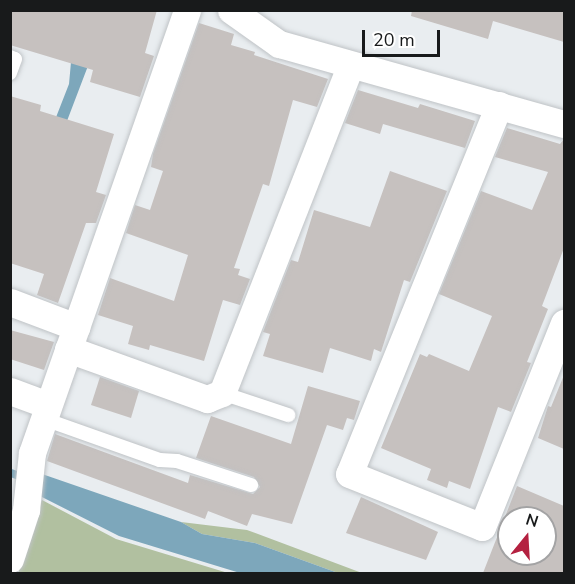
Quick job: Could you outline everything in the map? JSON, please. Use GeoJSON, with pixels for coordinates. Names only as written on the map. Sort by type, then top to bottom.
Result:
{"type":"FeatureCollection","features":[{"type":"Feature","properties":{"kind":"street"},"geometry":{"type":"LineString","coordinates":[[10,559],[26,510],[28,481],[46,412],[187,10]]}},
{"type":"Feature","properties":{"kind":"street"},"geometry":{"type":"LineString","coordinates":[[231,10],[279,44],[350,67],[564,124]]}},
{"type":"Feature","properties":{"kind":"street"},"geometry":{"type":"LineString","coordinates":[[10,302],[72,338],[207,399],[222,393],[350,67]]}},
{"type":"Feature","properties":{"kind":"street"},"geometry":{"type":"LineString","coordinates":[[498,105],[349,474],[482,527],[564,323]]}},
{"type":"Feature","properties":{"kind":"street"},"geometry":{"type":"LineString","coordinates":[[10,391],[46,412]]}},
{"type":"Feature","properties":{"kind":"lane"},"geometry":{"type":"LineString","coordinates":[[10,57],[15,59],[10,73]]}},
{"type":"Feature","properties":{"kind":"lane"},"geometry":{"type":"LineString","coordinates":[[222,393],[288,415]]}},
{"type":"Feature","properties":{"kind":"lane"},"geometry":{"type":"LineString","coordinates":[[46,412],[160,460],[177,461],[252,485]]}},
{"type":"Feature","properties":{"kind":"green space"},"geometry":{"type":"Polygon","coordinates":[[[42,500],[116,539],[228,573],[18,574],[42,500]]]}},
{"type":"Feature","properties":{"kind":"green space"},"geometry":{"type":"Polygon","coordinates":[[[181,522],[247,530],[362,573],[338,573],[255,543],[202,534],[181,522]]]}},
{"type":"Feature","properties":{"kind":"water"},"geometry":{"type":"Polygon","coordinates":[[[99,37],[30,218],[21,207],[69,84],[72,51],[99,37]]]}},
{"type":"Feature","properties":{"kind":"water"},"geometry":{"type":"Polygon","coordinates":[[[42,474],[181,522],[202,534],[255,543],[338,573],[240,573],[119,536],[36,494],[42,474]]]}},
{"type":"Feature","properties":{"kind":"building"},"geometry":{"type":"Polygon","coordinates":[[[10,10],[157,10],[145,53],[154,56],[140,97],[90,82],[93,70],[10,45],[10,10]]]}},
{"type":"Feature","properties":{"kind":"building"},"geometry":{"type":"Polygon","coordinates":[[[412,10],[564,10],[564,42],[493,21],[488,39],[411,16],[412,10]]]}},
{"type":"Feature","properties":{"kind":"building"},"geometry":{"type":"Polygon","coordinates":[[[199,23],[234,34],[231,45],[255,52],[254,55],[328,79],[317,107],[293,100],[269,186],[263,184],[234,268],[240,269],[238,275],[250,279],[240,305],[223,300],[204,361],[150,345],[149,350],[128,344],[133,326],[98,315],[110,278],[174,301],[188,255],[126,233],[135,205],[150,210],[163,171],[151,167],[153,154],[199,23]]]}},
{"type":"Feature","properties":{"kind":"building"},"geometry":{"type":"Polygon","coordinates":[[[358,90],[418,108],[420,104],[475,121],[465,148],[383,124],[380,134],[345,123],[358,90]]]}},
{"type":"Feature","properties":{"kind":"building"},"geometry":{"type":"Polygon","coordinates":[[[10,96],[41,105],[40,111],[114,134],[96,192],[106,195],[96,223],[86,223],[58,303],[37,295],[44,274],[10,263],[10,96]]]}},
{"type":"Feature","properties":{"kind":"building"},"geometry":{"type":"Polygon","coordinates":[[[507,128],[560,144],[564,139],[564,248],[542,306],[548,309],[527,362],[531,363],[511,412],[498,407],[470,489],[449,481],[447,488],[427,480],[431,469],[381,448],[420,354],[427,357],[429,354],[469,371],[492,316],[439,294],[481,191],[532,210],[548,172],[495,157],[507,128]]]}},
{"type":"Feature","properties":{"kind":"building"},"geometry":{"type":"Polygon","coordinates":[[[390,171],[447,191],[410,282],[404,280],[381,352],[374,349],[371,361],[330,348],[323,373],[263,356],[270,334],[263,332],[291,260],[298,262],[314,210],[370,227],[390,171]]]}},
{"type":"Feature","properties":{"kind":"building"},"geometry":{"type":"Polygon","coordinates":[[[10,330],[54,342],[44,370],[10,359],[10,330]]]}},
{"type":"Feature","properties":{"kind":"building"},"geometry":{"type":"Polygon","coordinates":[[[564,375],[564,449],[538,438],[548,406],[551,407],[564,375]]]}},
{"type":"Feature","properties":{"kind":"building"},"geometry":{"type":"Polygon","coordinates":[[[100,377],[139,391],[131,418],[91,405],[100,377]]]}},
{"type":"Feature","properties":{"kind":"building"},"geometry":{"type":"Polygon","coordinates":[[[308,386],[360,401],[354,420],[347,418],[343,430],[327,425],[292,524],[252,514],[247,526],[208,511],[205,519],[47,461],[55,434],[188,483],[190,475],[253,494],[260,487],[254,477],[196,458],[211,416],[291,444],[308,386]]]}},
{"type":"Feature","properties":{"kind":"building"},"geometry":{"type":"Polygon","coordinates":[[[517,486],[564,506],[564,573],[483,573],[497,537],[497,566],[557,566],[557,506],[509,506],[517,486]]]}},
{"type":"Feature","properties":{"kind":"building"},"geometry":{"type":"Polygon","coordinates":[[[361,497],[438,532],[426,560],[346,533],[361,497]]]}},
{"type":"Feature","properties":{"kind":"waterway"},"geometry":{"type":"LineString","coordinates":[[11,473],[25,478]]}}]}
